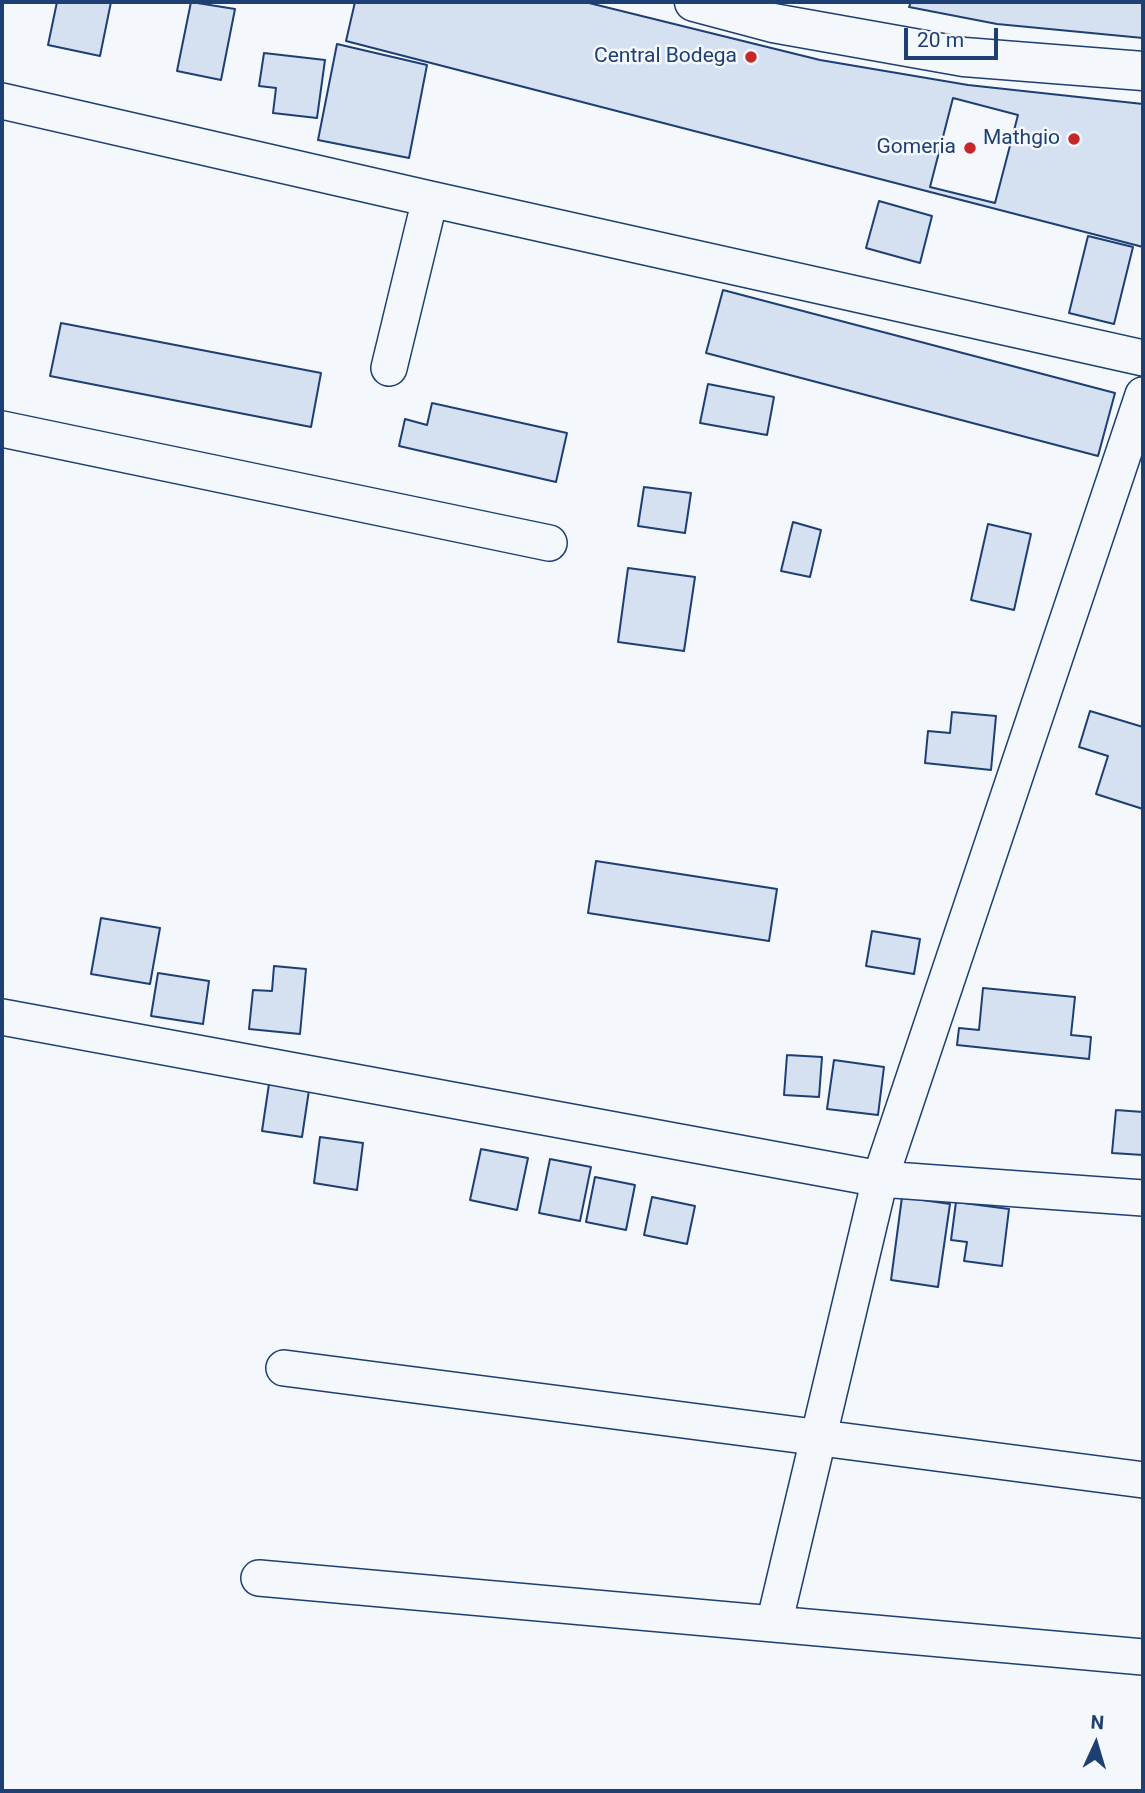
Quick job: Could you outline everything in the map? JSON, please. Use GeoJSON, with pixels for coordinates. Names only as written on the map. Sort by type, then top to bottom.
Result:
{"type":"FeatureCollection","features":[{"type":"Feature","properties":{"kind":"main road"},"geometry":{"type":"LineString","coordinates":[[694,2],[773,23],[964,57],[1143,71]]}},
{"type":"Feature","properties":{"kind":"street"},"geometry":{"type":"LineString","coordinates":[[2,101],[1143,358]]}},
{"type":"Feature","properties":{"kind":"street"},"geometry":{"type":"LineString","coordinates":[[389,369],[430,199]]}},
{"type":"Feature","properties":{"kind":"street"},"geometry":{"type":"LineString","coordinates":[[774,1624],[880,1178],[1143,395]]}},
{"type":"Feature","properties":{"kind":"street"},"geometry":{"type":"LineString","coordinates":[[2,429],[549,543]]}},
{"type":"Feature","properties":{"kind":"street"},"geometry":{"type":"LineString","coordinates":[[2,1017],[880,1178],[1143,1198]]}},
{"type":"Feature","properties":{"kind":"street"},"geometry":{"type":"LineString","coordinates":[[284,1368],[1143,1480]]}},
{"type":"Feature","properties":{"kind":"street"},"geometry":{"type":"LineString","coordinates":[[259,1578],[1143,1657]]}},
{"type":"Feature","properties":{"kind":"building"},"geometry":{"type":"Polygon","coordinates":[[[57,2],[111,2],[100,56],[48,45],[57,2]]]}},
{"type":"Feature","properties":{"kind":"building"},"geometry":{"type":"Polygon","coordinates":[[[191,2],[235,9],[221,80],[177,71],[191,2]]]}},
{"type":"Feature","properties":{"kind":"building"},"geometry":{"type":"Polygon","coordinates":[[[355,2],[585,2],[820,60],[968,85],[1143,104],[1143,247],[346,41],[355,2]]]}},
{"type":"Feature","properties":{"kind":"building"},"geometry":{"type":"Polygon","coordinates":[[[911,2],[1143,2],[1143,38],[997,24],[909,7],[911,2]]]}},
{"type":"Feature","properties":{"kind":"building"},"geometry":{"type":"Polygon","coordinates":[[[337,44],[427,65],[409,158],[318,140],[337,44]]]}},
{"type":"Feature","properties":{"kind":"building"},"geometry":{"type":"Polygon","coordinates":[[[264,53],[325,60],[317,118],[273,113],[276,88],[259,86],[264,53]]]}},
{"type":"Feature","properties":{"kind":"building"},"geometry":{"type":"Polygon","coordinates":[[[953,98],[1018,115],[995,203],[930,187],[953,98]]]}},
{"type":"Feature","properties":{"kind":"building"},"geometry":{"type":"Polygon","coordinates":[[[879,201],[932,216],[920,263],[866,248],[879,201]]]}},
{"type":"Feature","properties":{"kind":"building"},"geometry":{"type":"Polygon","coordinates":[[[1088,236],[1133,247],[1114,324],[1069,313],[1088,236]]]}},
{"type":"Feature","properties":{"kind":"building"},"geometry":{"type":"Polygon","coordinates":[[[723,290],[1115,393],[1098,456],[706,353],[723,290]]]}},
{"type":"Feature","properties":{"kind":"building"},"geometry":{"type":"Polygon","coordinates":[[[61,323],[321,373],[311,427],[50,376],[61,323]]]}},
{"type":"Feature","properties":{"kind":"building"},"geometry":{"type":"Polygon","coordinates":[[[708,384],[774,397],[767,435],[700,423],[708,384]]]}},
{"type":"Feature","properties":{"kind":"building"},"geometry":{"type":"Polygon","coordinates":[[[432,403],[567,433],[556,482],[399,446],[405,419],[427,425],[432,403]]]}},
{"type":"Feature","properties":{"kind":"building"},"geometry":{"type":"Polygon","coordinates":[[[644,487],[691,493],[685,533],[638,526],[644,487]]]}},
{"type":"Feature","properties":{"kind":"building"},"geometry":{"type":"Polygon","coordinates":[[[793,522],[821,530],[810,577],[781,571],[793,522]]]}},
{"type":"Feature","properties":{"kind":"building"},"geometry":{"type":"Polygon","coordinates":[[[988,524],[1031,534],[1014,610],[971,600],[988,524]]]}},
{"type":"Feature","properties":{"kind":"building"},"geometry":{"type":"Polygon","coordinates":[[[628,568],[695,577],[684,651],[618,642],[628,568]]]}},
{"type":"Feature","properties":{"kind":"building"},"geometry":{"type":"Polygon","coordinates":[[[1090,711],[1143,727],[1143,809],[1096,794],[1108,756],[1079,747],[1090,711]]]}},
{"type":"Feature","properties":{"kind":"building"},"geometry":{"type":"Polygon","coordinates":[[[952,712],[996,716],[991,770],[925,763],[928,731],[950,733],[952,712]]]}},
{"type":"Feature","properties":{"kind":"building"},"geometry":{"type":"Polygon","coordinates":[[[596,861],[777,889],[769,941],[588,913],[596,861]]]}},
{"type":"Feature","properties":{"kind":"building"},"geometry":{"type":"Polygon","coordinates":[[[101,918],[160,928],[150,984],[91,974],[101,918]]]}},
{"type":"Feature","properties":{"kind":"building"},"geometry":{"type":"Polygon","coordinates":[[[872,931],[920,939],[914,974],[866,966],[872,931]]]}},
{"type":"Feature","properties":{"kind":"building"},"geometry":{"type":"Polygon","coordinates":[[[274,966],[306,969],[300,1034],[249,1029],[253,990],[272,991],[274,966]]]}},
{"type":"Feature","properties":{"kind":"building"},"geometry":{"type":"Polygon","coordinates":[[[158,973],[209,981],[203,1024],[151,1016],[158,973]]]}},
{"type":"Feature","properties":{"kind":"building"},"geometry":{"type":"Polygon","coordinates":[[[983,988],[1075,997],[1071,1035],[1091,1037],[1089,1059],[957,1045],[959,1028],[979,1030],[983,988]]]}},
{"type":"Feature","properties":{"kind":"building"},"geometry":{"type":"Polygon","coordinates":[[[787,1055],[822,1057],[819,1097],[784,1095],[787,1055]]]}},
{"type":"Feature","properties":{"kind":"building"},"geometry":{"type":"Polygon","coordinates":[[[834,1060],[884,1067],[878,1115],[827,1109],[834,1060]]]}},
{"type":"Feature","properties":{"kind":"building"},"geometry":{"type":"Polygon","coordinates":[[[269,1084],[309,1090],[302,1137],[262,1131],[269,1084]]]}},
{"type":"Feature","properties":{"kind":"building"},"geometry":{"type":"Polygon","coordinates":[[[1116,1110],[1143,1112],[1143,1155],[1112,1153],[1116,1110]]]}},
{"type":"Feature","properties":{"kind":"building"},"geometry":{"type":"Polygon","coordinates":[[[320,1137],[363,1143],[357,1190],[314,1183],[320,1137]]]}},
{"type":"Feature","properties":{"kind":"building"},"geometry":{"type":"Polygon","coordinates":[[[481,1149],[528,1158],[517,1210],[470,1200],[481,1149]]]}},
{"type":"Feature","properties":{"kind":"building"},"geometry":{"type":"Polygon","coordinates":[[[550,1159],[591,1167],[580,1221],[539,1213],[550,1159]]]}},
{"type":"Feature","properties":{"kind":"building"},"geometry":{"type":"Polygon","coordinates":[[[595,1177],[635,1185],[626,1230],[586,1222],[595,1177]]]}},
{"type":"Feature","properties":{"kind":"building"},"geometry":{"type":"Polygon","coordinates":[[[652,1197],[695,1206],[687,1244],[644,1235],[652,1197]]]}},
{"type":"Feature","properties":{"kind":"building"},"geometry":{"type":"Polygon","coordinates":[[[902,1197],[950,1204],[938,1287],[891,1280],[902,1197]]]}},
{"type":"Feature","properties":{"kind":"building"},"geometry":{"type":"Polygon","coordinates":[[[956,1202],[1009,1209],[1002,1266],[964,1261],[967,1242],[951,1240],[956,1202]]]}},
{"type":"Feature","properties":{"kind":"place","name":"Central Bodega"},"geometry":{"type":"Point","coordinates":[751,57]}},
{"type":"Feature","properties":{"kind":"place","name":"Mathgio"},"geometry":{"type":"Point","coordinates":[1074,139]}},
{"type":"Feature","properties":{"kind":"place","name":"Gomeria"},"geometry":{"type":"Point","coordinates":[970,148]}}]}
